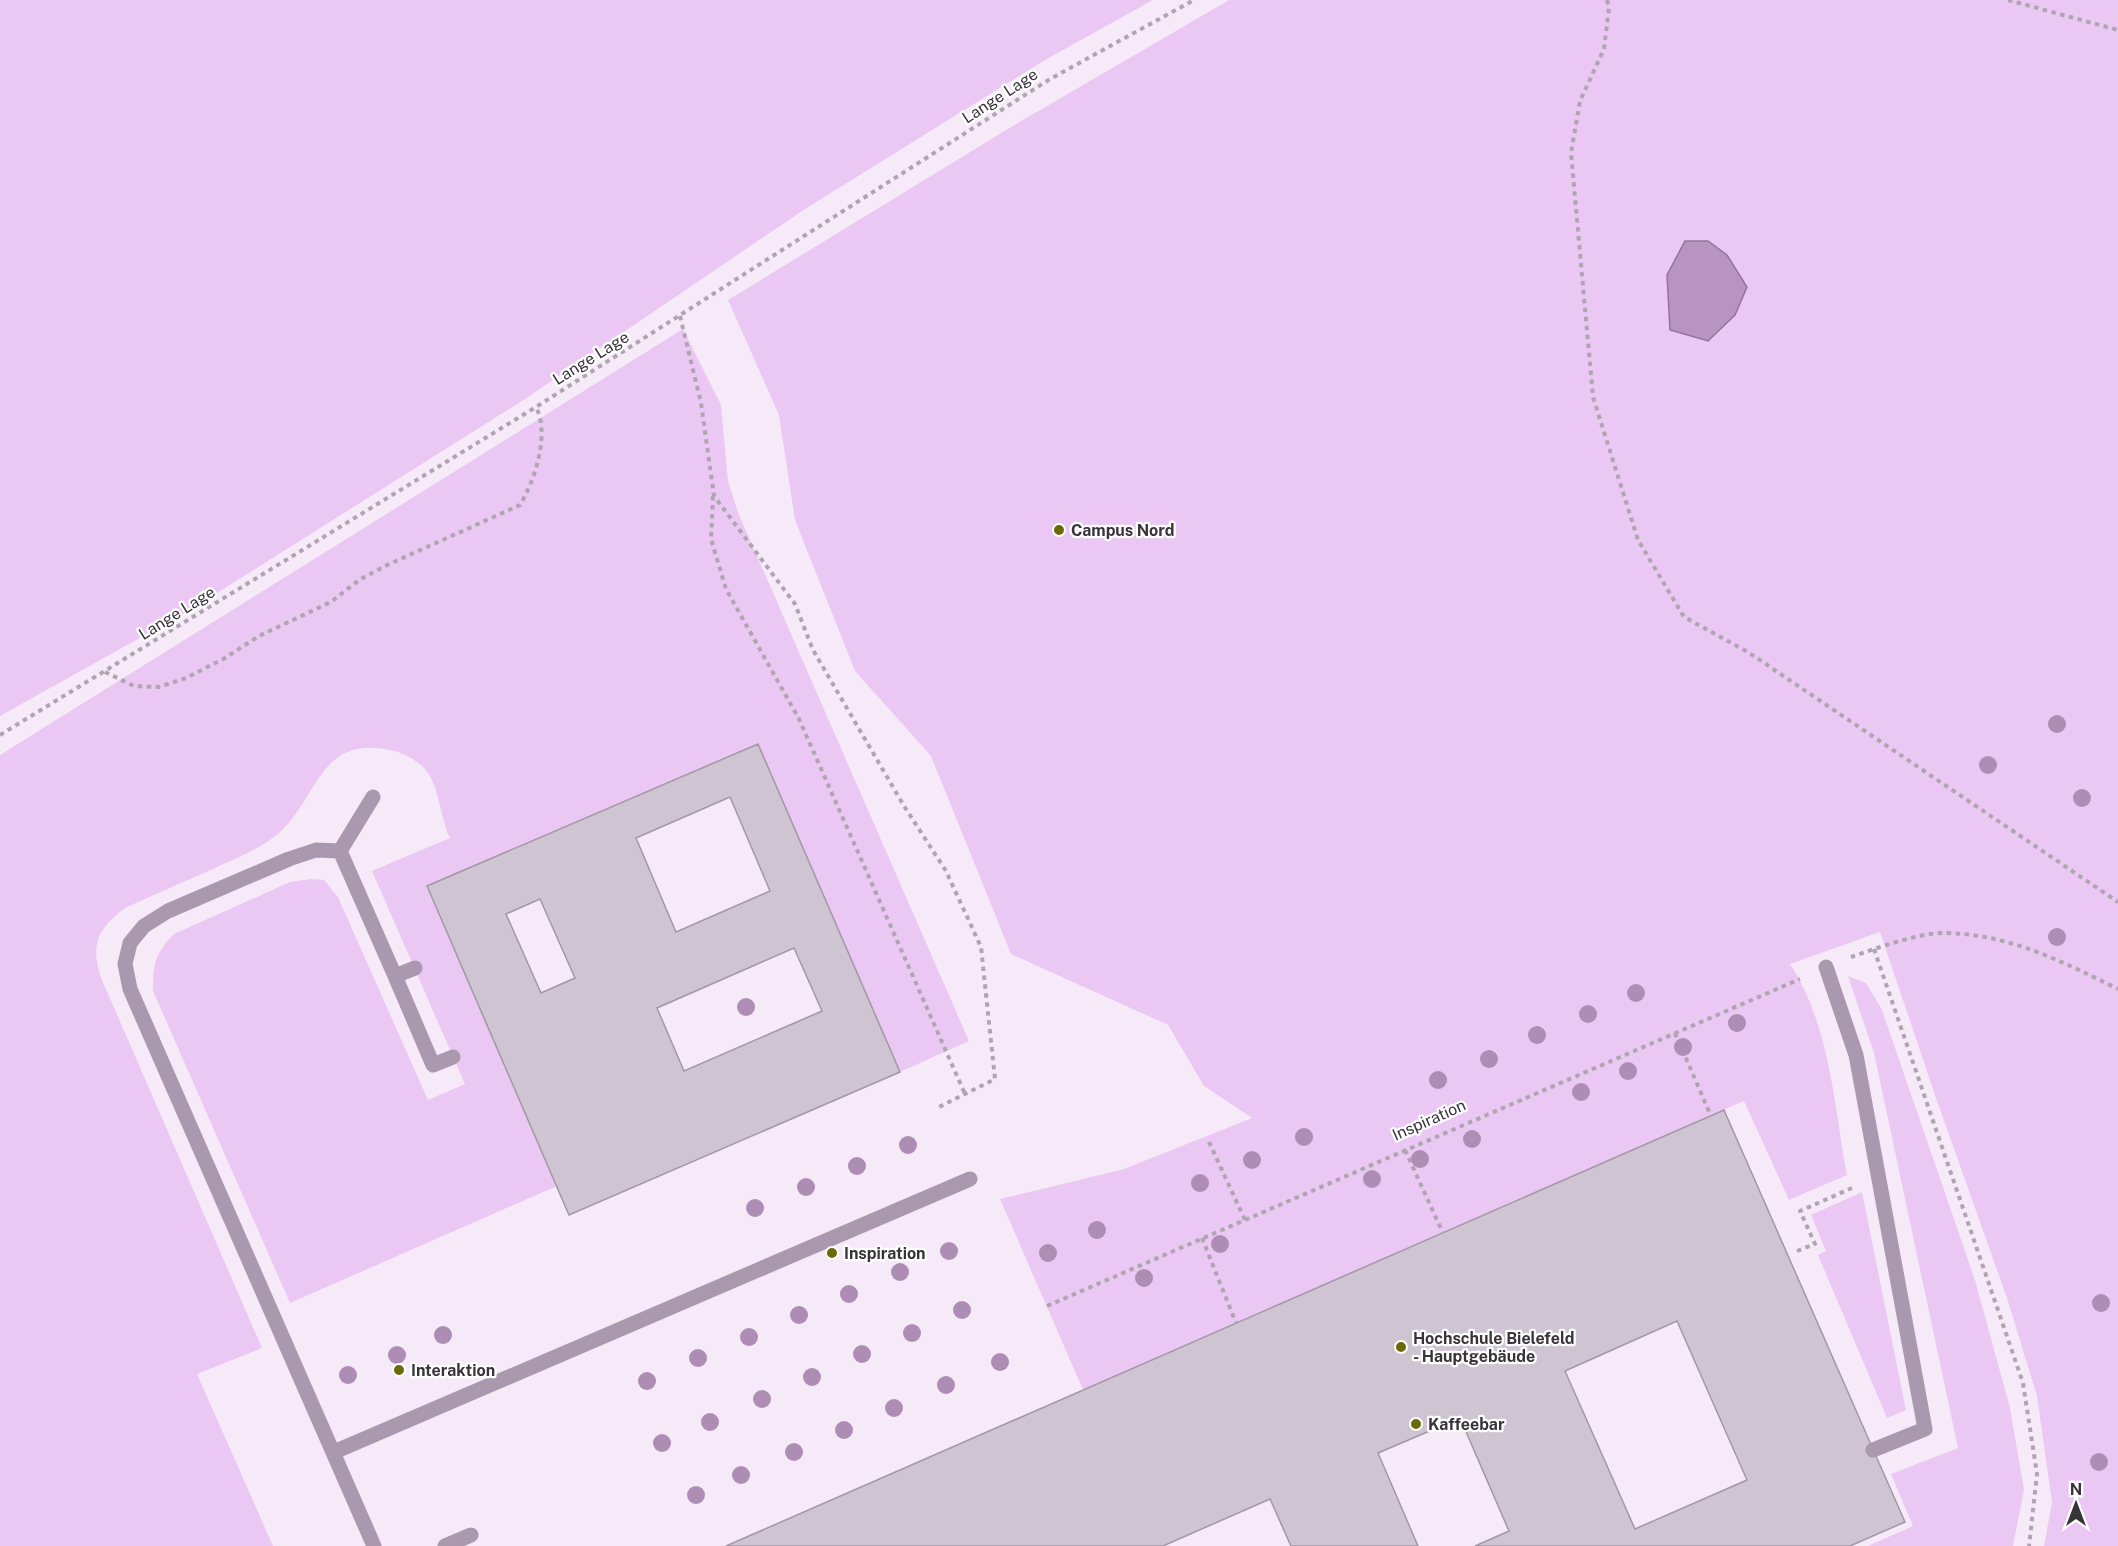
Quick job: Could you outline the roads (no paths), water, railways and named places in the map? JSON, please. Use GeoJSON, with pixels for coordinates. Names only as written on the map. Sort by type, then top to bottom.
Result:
{"type":"FeatureCollection","features":[{"type":"Feature","properties":{"kind":"street"},"geometry":{"type":"LineString","coordinates":[[340,851],[373,797]]}},
{"type":"Feature","properties":{"kind":"street"},"geometry":{"type":"LineString","coordinates":[[340,851],[316,850],[289,859],[168,911],[144,926],[130,943],[125,964],[130,989],[285,1337],[374,1546]]}},
{"type":"Feature","properties":{"kind":"street"},"geometry":{"type":"LineString","coordinates":[[340,851],[432,1065],[453,1057]]}},
{"type":"Feature","properties":{"kind":"street"},"geometry":{"type":"LineString","coordinates":[[1826,967],[1856,1055],[1925,1429],[1873,1450]]}},
{"type":"Feature","properties":{"kind":"street"},"geometry":{"type":"LineString","coordinates":[[395,976],[415,968]]}},
{"type":"Feature","properties":{"kind":"street"},"geometry":{"type":"LineString","coordinates":[[334,1452],[970,1179]]}},
{"type":"Feature","properties":{"kind":"street"},"geometry":{"type":"LineString","coordinates":[[445,1546],[471,1535]]}},
{"type":"Feature","properties":{"kind":"place","name":"Campus Nord"},"geometry":{"type":"Point","coordinates":[1059,530]}},
{"type":"Feature","properties":{"kind":"place","name":"Inspiration"},"geometry":{"type":"Point","coordinates":[832,1253]}},
{"type":"Feature","properties":{"kind":"place","name":"Hochschule Bielefeld - Hauptgebäude"},"geometry":{"type":"Point","coordinates":[1401,1347]}},
{"type":"Feature","properties":{"kind":"place","name":"Interaktion"},"geometry":{"type":"Point","coordinates":[399,1370]}},
{"type":"Feature","properties":{"kind":"place","name":"Kaffeebar"},"geometry":{"type":"Point","coordinates":[1416,1424]}}]}
